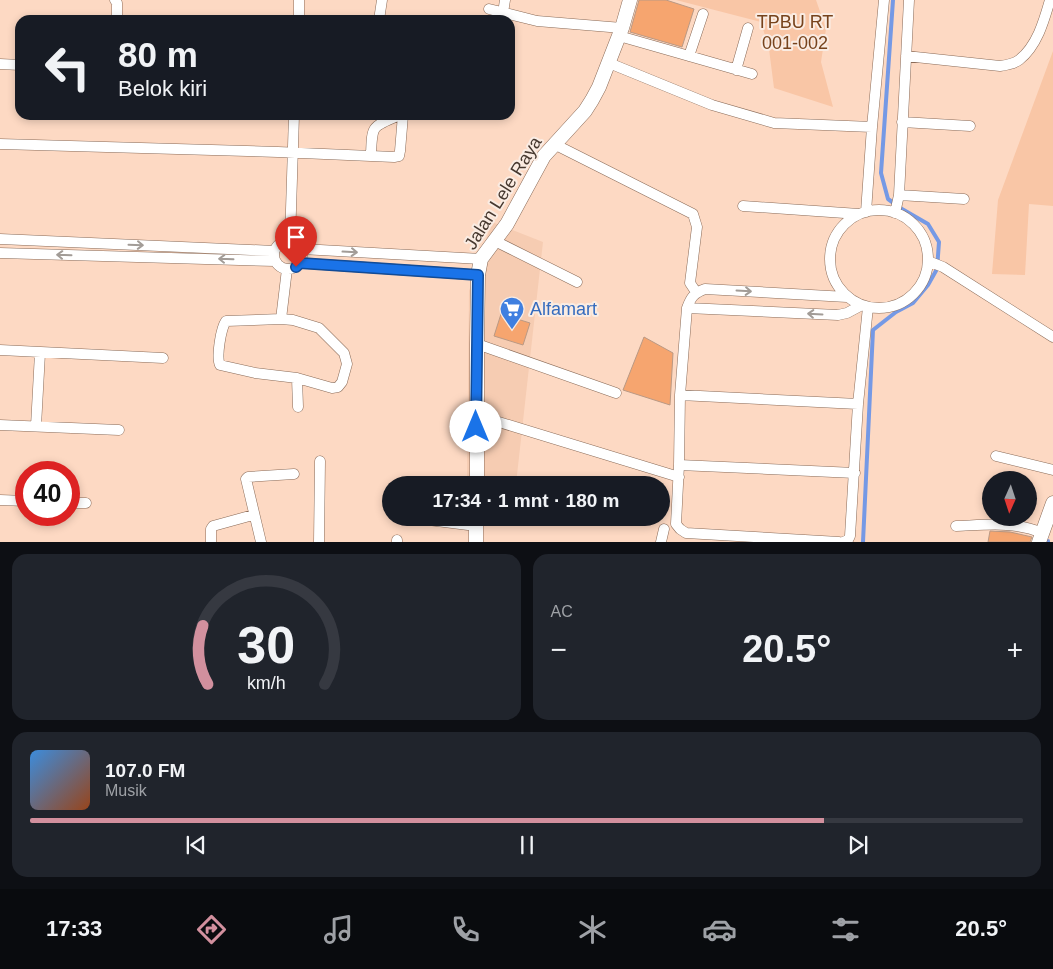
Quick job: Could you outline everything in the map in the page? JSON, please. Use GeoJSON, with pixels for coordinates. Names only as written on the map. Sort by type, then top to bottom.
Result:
{"type":"FeatureCollection","features":[{"type":"Feature","properties":{"kind":"street"},"geometry":{"type":"LineString","coordinates":[[115,0],[117,3],[117,15]]}},
{"type":"Feature","properties":{"kind":"street"},"geometry":{"type":"LineString","coordinates":[[299,0],[299,15]]}},
{"type":"Feature","properties":{"kind":"street"},"geometry":{"type":"LineString","coordinates":[[380,15],[382,0]]}},
{"type":"Feature","properties":{"kind":"street"},"geometry":{"type":"LineString","coordinates":[[503,13],[505,0]]}},
{"type":"Feature","properties":{"kind":"street","name":"Jalan Lele Raya"},"geometry":{"type":"LineString","coordinates":[[477,476],[476,344],[478,275],[481,259],[507,224],[544,156],[585,111],[599,87],[630,0]]}},
{"type":"Feature","properties":{"kind":"street"},"geometry":{"type":"LineString","coordinates":[[863,213],[884,0]]}},
{"type":"Feature","properties":{"kind":"street"},"geometry":{"type":"LineString","coordinates":[[687,308],[838,315],[865,306],[889,307],[911,296],[920,286],[926,274],[927,248],[922,237],[898,204],[909,0]]}},
{"type":"Feature","properties":{"kind":"street"},"geometry":{"type":"LineString","coordinates":[[906,56],[1000,66],[1012,64],[1019,61],[1034,41],[1041,29],[1050,0]]}},
{"type":"Feature","properties":{"kind":"street"},"geometry":{"type":"LineString","coordinates":[[489,10],[512,15]]}},
{"type":"Feature","properties":{"kind":"street"},"geometry":{"type":"LineString","coordinates":[[689,56],[703,14]]}},
{"type":"Feature","properties":{"kind":"street"},"geometry":{"type":"LineString","coordinates":[[515,16],[537,21],[620,32],[689,56],[752,74]]}},
{"type":"Feature","properties":{"kind":"street"},"geometry":{"type":"LineString","coordinates":[[736,70],[748,28]]}},
{"type":"Feature","properties":{"kind":"street"},"geometry":{"type":"LineString","coordinates":[[609,63],[712,105],[774,123],[872,127]]}},
{"type":"Feature","properties":{"kind":"street"},"geometry":{"type":"LineString","coordinates":[[0,64],[15,65]]}},
{"type":"Feature","properties":{"kind":"street"},"geometry":{"type":"LineString","coordinates":[[290,240],[294,120]]}},
{"type":"Feature","properties":{"kind":"street"},"geometry":{"type":"LineString","coordinates":[[371,156],[373,129],[378,124],[388,120]]}},
{"type":"Feature","properties":{"kind":"street"},"geometry":{"type":"LineString","coordinates":[[0,144],[292,152],[394,157],[399,156],[401,120]]}},
{"type":"Feature","properties":{"kind":"street"},"geometry":{"type":"LineString","coordinates":[[902,122],[970,126]]}},
{"type":"Feature","properties":{"kind":"street"},"geometry":{"type":"LineString","coordinates":[[554,144],[693,214],[697,227],[690,283],[696,292]]}},
{"type":"Feature","properties":{"kind":"street"},"geometry":{"type":"LineString","coordinates":[[865,306],[848,297],[839,288],[833,277],[830,265],[830,252],[833,240],[840,229],[849,220],[863,213],[898,204],[964,199]]}},
{"type":"Feature","properties":{"kind":"street"},"geometry":{"type":"LineString","coordinates":[[743,206],[863,213]]}},
{"type":"Feature","properties":{"kind":"street"},"geometry":{"type":"LineString","coordinates":[[0,239],[275,256]]}},
{"type":"Feature","properties":{"kind":"street"},"geometry":{"type":"LineString","coordinates":[[290,240],[302,249],[302,259],[292,269],[281,268],[275,256],[280,243],[290,240]]}},
{"type":"Feature","properties":{"kind":"street"},"geometry":{"type":"LineString","coordinates":[[494,241],[577,282]]}},
{"type":"Feature","properties":{"kind":"street"},"geometry":{"type":"LineString","coordinates":[[302,249],[481,259]]}},
{"type":"Feature","properties":{"kind":"street"},"geometry":{"type":"LineString","coordinates":[[0,253],[275,256]]}},
{"type":"Feature","properties":{"kind":"street"},"geometry":{"type":"LineString","coordinates":[[928,261],[943,267],[1053,337]]}},
{"type":"Feature","properties":{"kind":"street"},"geometry":{"type":"LineString","coordinates":[[300,263],[478,275]]}},
{"type":"Feature","properties":{"kind":"street"},"geometry":{"type":"LineString","coordinates":[[281,319],[287,269]]}},
{"type":"Feature","properties":{"kind":"street"},"geometry":{"type":"LineString","coordinates":[[839,542],[686,533],[680,530],[676,524],[680,465],[680,395],[687,308],[691,297],[696,292],[705,289],[848,297]]}},
{"type":"Feature","properties":{"kind":"street"},"geometry":{"type":"LineString","coordinates":[[843,542],[848,540],[850,536],[865,306]]}},
{"type":"Feature","properties":{"kind":"street"},"geometry":{"type":"LineString","coordinates":[[281,319],[319,328],[344,353],[347,364],[342,382],[338,387],[332,388],[297,378],[255,373],[220,365],[218,361],[220,345],[226,321],[281,319]]}},
{"type":"Feature","properties":{"kind":"street"},"geometry":{"type":"LineString","coordinates":[[476,344],[616,393]]}},
{"type":"Feature","properties":{"kind":"street"},"geometry":{"type":"LineString","coordinates":[[0,350],[163,358]]}},
{"type":"Feature","properties":{"kind":"street"},"geometry":{"type":"LineString","coordinates":[[36,426],[40,352]]}},
{"type":"Feature","properties":{"kind":"street"},"geometry":{"type":"LineString","coordinates":[[297,378],[298,407]]}},
{"type":"Feature","properties":{"kind":"street"},"geometry":{"type":"LineString","coordinates":[[680,395],[858,404]]}},
{"type":"Feature","properties":{"kind":"street"},"geometry":{"type":"LineString","coordinates":[[476,415],[679,477]]}},
{"type":"Feature","properties":{"kind":"street"},"geometry":{"type":"LineString","coordinates":[[0,424],[119,430]]}},
{"type":"Feature","properties":{"kind":"street"},"geometry":{"type":"LineString","coordinates":[[996,456],[1053,470]]}},
{"type":"Feature","properties":{"kind":"street"},"geometry":{"type":"LineString","coordinates":[[319,542],[320,461]]}},
{"type":"Feature","properties":{"kind":"street"},"geometry":{"type":"LineString","coordinates":[[680,465],[854,473]]}},
{"type":"Feature","properties":{"kind":"street"},"geometry":{"type":"LineString","coordinates":[[261,542],[253,515],[246,479],[248,477],[266,475],[294,474]]}},
{"type":"Feature","properties":{"kind":"street"},"geometry":{"type":"LineString","coordinates":[[0,500],[15,501]]}},
{"type":"Feature","properties":{"kind":"street"},"geometry":{"type":"LineString","coordinates":[[1040,537],[1053,503]]}},
{"type":"Feature","properties":{"kind":"street"},"geometry":{"type":"LineString","coordinates":[[80,504],[86,504]]}},
{"type":"Feature","properties":{"kind":"street"},"geometry":{"type":"LineString","coordinates":[[212,542],[211,529],[213,526],[253,515]]}},
{"type":"Feature","properties":{"kind":"street"},"geometry":{"type":"LineString","coordinates":[[956,526],[1005,524],[1035,530],[1040,537]]}},
{"type":"Feature","properties":{"kind":"street"},"geometry":{"type":"LineString","coordinates":[[476,526],[476,542]]}},
{"type":"Feature","properties":{"kind":"street"},"geometry":{"type":"LineString","coordinates":[[662,542],[664,529]]}},
{"type":"Feature","properties":{"kind":"shaded area"},"geometry":{"type":"Polygon","coordinates":[[[492,222],[543,242],[517,476],[467,476],[469,291],[492,222]]]}},
{"type":"Feature","properties":{"kind":"green space","name":"TPBU RT 001-002"},"geometry":{"type":"Polygon","coordinates":[[[676,0],[816,0],[826,29],[821,62],[833,107],[774,88],[769,49],[761,22],[676,0]]]}},
{"type":"Feature","properties":{"kind":"green space"},"geometry":{"type":"Polygon","coordinates":[[[1053,51],[1053,206],[1029,204],[1025,275],[992,274],[998,200],[1053,51]]]}},
{"type":"Feature","properties":{"kind":"building"},"geometry":{"type":"Polygon","coordinates":[[[639,0],[666,0],[694,9],[682,47],[630,32],[639,0]]]}},
{"type":"Feature","properties":{"kind":"building","name":"Alfamart"},"geometry":{"type":"Polygon","coordinates":[[[501,314],[530,323],[523,345],[494,336],[501,314]]]}},
{"type":"Feature","properties":{"kind":"building"},"geometry":{"type":"Polygon","coordinates":[[[644,337],[673,353],[670,405],[623,390],[644,337]]]}},
{"type":"Feature","properties":{"kind":"building"},"geometry":{"type":"Polygon","coordinates":[[[990,531],[1010,532],[1032,537],[1030,542],[988,542],[990,531]]]}},
{"type":"Feature","properties":{"kind":"waterway"},"geometry":{"type":"LineString","coordinates":[[863,542],[873,330],[896,312],[913,303],[928,285],[937,269],[939,242],[928,224],[888,199],[881,173],[893,0]]}},
{"type":"Feature","properties":{"kind":"place","name":"Alfamart"},"geometry":{"type":"Point","coordinates":[512,330]}},
{"type":"Feature","properties":{"kind":"route"},"geometry":{"type":"LineString","coordinates":[[296,267],[300,263],[478,275],[476,427]]}}]}
